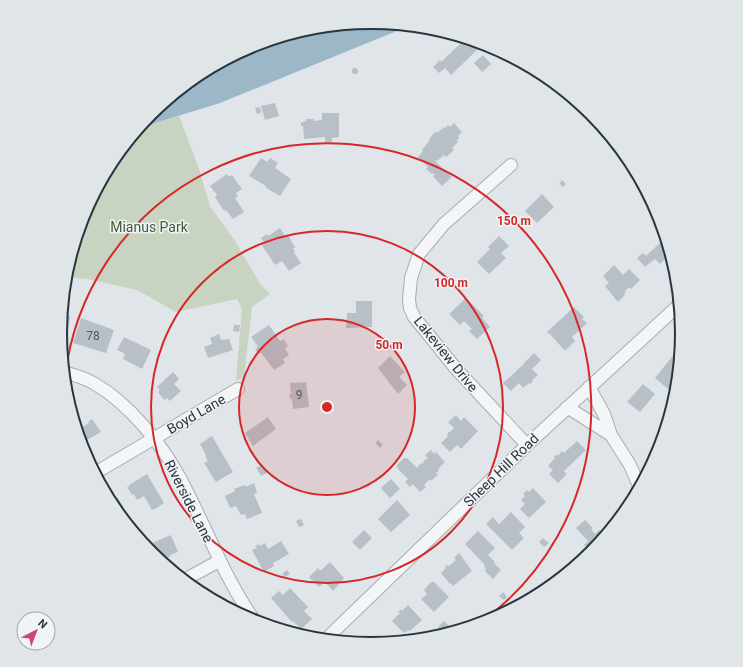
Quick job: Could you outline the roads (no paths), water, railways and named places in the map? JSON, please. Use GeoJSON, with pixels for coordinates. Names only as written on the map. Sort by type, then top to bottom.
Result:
{"type":"FeatureCollection","features":[{"type":"Feature","properties":{"kind":"street","name":"Lakeview Drive"},"geometry":{"type":"LineString","coordinates":[[511,165],[444,224],[419,254],[411,278],[409,299],[410,308],[414,317],[457,370],[527,445]]}},
{"type":"Feature","properties":{"kind":"street","name":"Sheep Hill Road"},"geometry":{"type":"LineString","coordinates":[[330,635],[567,407],[675,309]]}},
{"type":"Feature","properties":{"kind":"street","name":"Riverside Lane"},"geometry":{"type":"LineString","coordinates":[[70,374],[94,383],[128,409],[167,457],[180,477],[219,560],[250,613]]}},
{"type":"Feature","properties":{"kind":"street"},"geometry":{"type":"LineString","coordinates":[[589,387],[604,414],[611,435],[630,465],[637,482]]}},
{"type":"Feature","properties":{"kind":"street","name":"Boyd Lane"},"geometry":{"type":"LineString","coordinates":[[99,470],[238,389]]}},
{"type":"Feature","properties":{"kind":"street"},"geometry":{"type":"LineString","coordinates":[[567,407],[611,435]]}},
{"type":"Feature","properties":{"kind":"street"},"geometry":{"type":"LineString","coordinates":[[189,577],[219,560]]}},
{"type":"Feature","properties":{"kind":"water"},"geometry":{"type":"Polygon","coordinates":[[[372,29],[398,31],[220,103],[150,124],[186,92],[202,80],[237,60],[255,52],[293,39],[332,32],[372,29]]]}},
{"type":"Feature","properties":{"kind":"park label","name":"Mianus Park"},"geometry":{"type":"Point","coordinates":[149,227]}}]}
